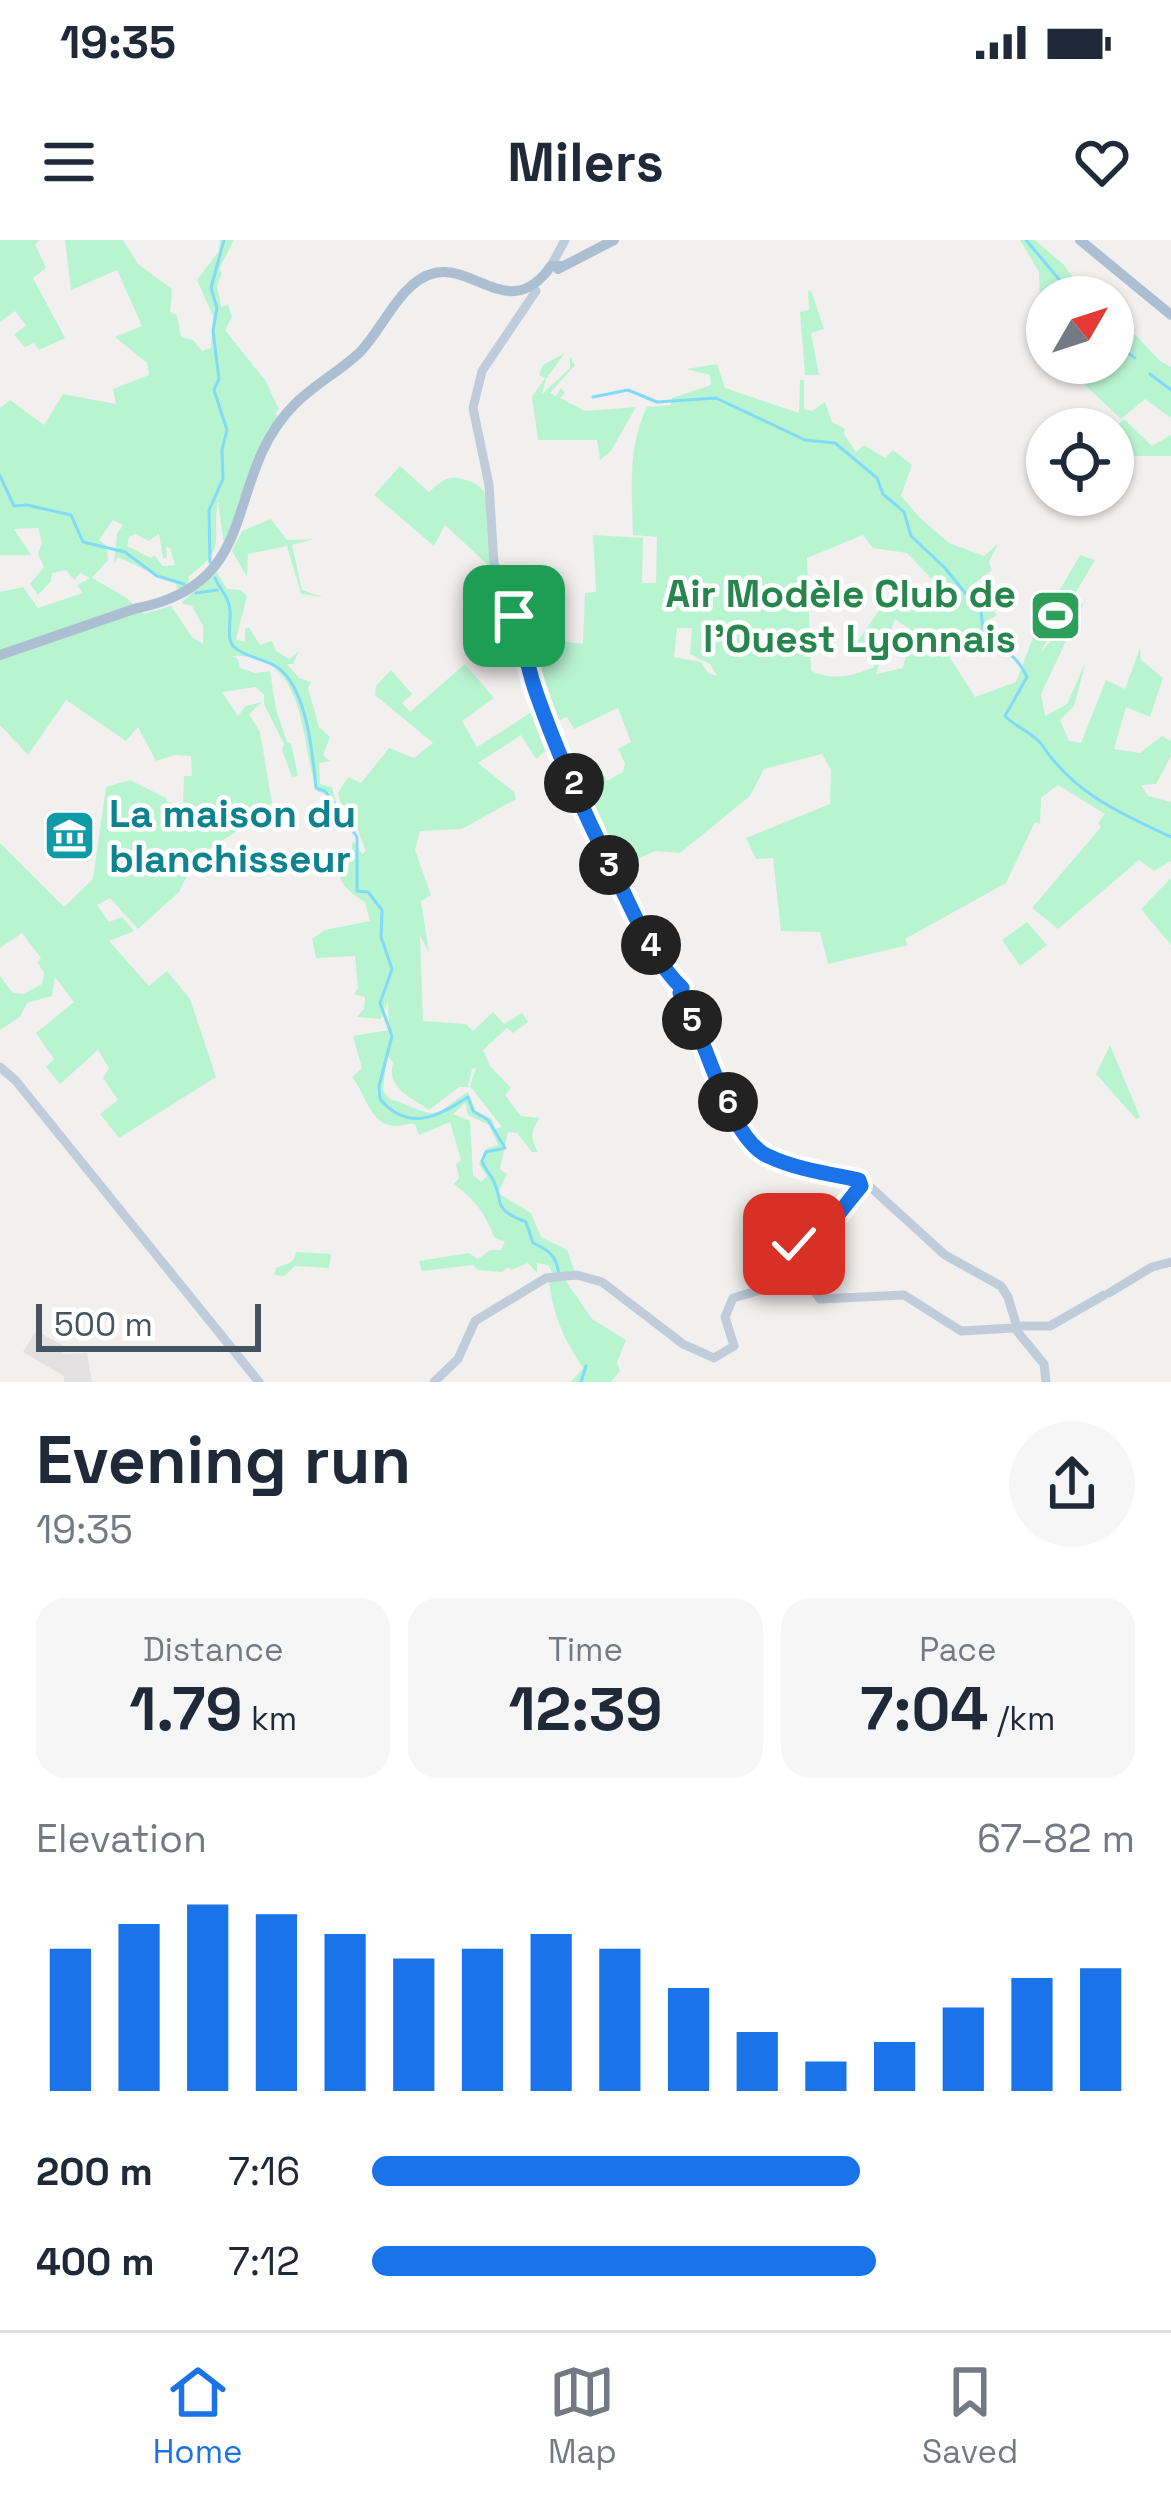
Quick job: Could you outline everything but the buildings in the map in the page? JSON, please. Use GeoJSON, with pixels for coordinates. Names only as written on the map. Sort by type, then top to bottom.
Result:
{"type":"FeatureCollection","features":[{"type":"Feature","properties":{"kind":"main road"},"geometry":{"type":"LineString","coordinates":[[555,267],[565,240]]}},
{"type":"Feature","properties":{"kind":"main road"},"geometry":{"type":"LineString","coordinates":[[614,240],[555,267],[531,289],[482,371],[473,408],[489,485],[494,562],[538,697],[601,849],[641,932],[678,989],[720,1088],[751,1143],[767,1156],[862,1183],[944,1255],[1000,1286],[1009,1297],[1017,1327],[1044,1364],[1046,1382]]}},
{"type":"Feature","properties":{"kind":"main road"},"geometry":{"type":"LineString","coordinates":[[1080,240],[1169,317]]}},
{"type":"Feature","properties":{"kind":"main road"},"geometry":{"type":"LineString","coordinates":[[0,655],[188,589],[214,568],[231,544],[259,457],[284,416],[362,349],[407,290],[423,277],[451,272],[504,291],[531,289]]}},
{"type":"Feature","properties":{"kind":"main road"},"geometry":{"type":"LineString","coordinates":[[0,1067],[259,1382]]}},
{"type":"Feature","properties":{"kind":"main road"},"geometry":{"type":"LineString","coordinates":[[862,1183],[826,1231],[794,1244],[820,1299],[904,1294],[961,1331],[1050,1326],[1152,1267],[1171,1262]]}},
{"type":"Feature","properties":{"kind":"main road"},"geometry":{"type":"LineString","coordinates":[[434,1382],[458,1359],[475,1321],[560,1275],[587,1276],[610,1286],[683,1344],[717,1357],[733,1348],[725,1317],[734,1298],[806,1277]]}},
{"type":"Feature","properties":{"kind":"shaded area"},"geometry":{"type":"Polygon","coordinates":[[[36,1331],[63,1345],[62,1354],[87,1353],[92,1382],[64,1382],[64,1376],[23,1352],[36,1331]]]}},
{"type":"Feature","properties":{"kind":"green space"},"geometry":{"type":"Polygon","coordinates":[[[0,240],[40,240],[35,244],[46,268],[33,278],[65,338],[39,350],[34,343],[25,347],[14,335],[26,325],[15,311],[0,322],[0,240]]]}},
{"type":"Feature","properties":{"kind":"green space"},"geometry":{"type":"Polygon","coordinates":[[[65,240],[123,240],[138,264],[172,289],[170,312],[177,315],[181,337],[193,340],[202,351],[211,348],[213,316],[197,280],[219,251],[220,240],[234,240],[219,269],[217,286],[221,307],[228,305],[232,317],[225,330],[265,380],[280,420],[248,478],[224,545],[218,501],[214,550],[189,576],[188,586],[177,589],[176,584],[118,557],[114,564],[117,534],[123,525],[113,520],[99,540],[107,546],[108,560],[92,578],[127,598],[143,614],[171,606],[192,637],[203,644],[203,626],[192,606],[181,603],[216,571],[227,589],[247,596],[236,639],[245,642],[249,627],[260,645],[272,641],[276,651],[289,659],[299,651],[293,664],[287,664],[299,678],[311,682],[308,688],[319,727],[330,737],[323,755],[330,761],[319,763],[320,784],[332,787],[337,806],[317,791],[288,684],[257,659],[232,656],[240,668],[270,671],[276,709],[291,743],[298,776],[292,777],[264,695],[256,687],[222,692],[238,716],[246,706],[262,702],[249,714],[260,732],[272,803],[255,820],[196,857],[179,892],[138,929],[110,898],[97,905],[109,922],[122,917],[134,931],[109,941],[149,986],[167,971],[190,999],[216,1077],[119,1138],[100,1114],[118,1100],[103,1078],[109,1068],[98,1050],[60,1084],[46,1067],[54,1059],[36,1033],[74,1002],[55,977],[52,996],[27,1003],[20,1017],[0,1030],[0,976],[13,993],[24,994],[42,984],[44,973],[37,962],[41,958],[22,933],[0,948],[0,843],[64,907],[93,879],[106,787],[130,780],[167,802],[183,804],[184,776],[192,776],[191,756],[156,761],[138,727],[126,741],[66,700],[28,755],[0,725],[0,592],[23,587],[38,608],[83,593],[77,585],[90,578],[80,573],[74,580],[66,570],[52,573],[38,595],[30,584],[44,567],[38,554],[42,543],[38,528],[14,529],[31,555],[0,555],[0,408],[10,400],[44,425],[63,394],[116,404],[113,389],[149,375],[147,363],[115,337],[142,326],[117,270],[71,290],[65,240]],[[135,534],[127,546],[151,558],[154,555],[163,566],[175,565],[170,548],[166,547],[167,558],[163,558],[159,534],[149,541],[135,534]]]}},
{"type":"Feature","properties":{"kind":"green space"},"geometry":{"type":"Polygon","coordinates":[[[1020,240],[1035,240],[1072,276],[1039,276],[1020,240]]]}},
{"type":"Feature","properties":{"kind":"green space"},"geometry":{"type":"Polygon","coordinates":[[[811,290],[824,329],[811,333],[819,375],[805,375],[800,312],[809,310],[811,290]]]}},
{"type":"Feature","properties":{"kind":"green space"},"geometry":{"type":"Polygon","coordinates":[[[1134,333],[1171,367],[1171,418],[1145,399],[1134,408],[1109,408],[1084,384],[1134,384],[1134,333]]]}},
{"type":"Feature","properties":{"kind":"green space"},"geometry":{"type":"Polygon","coordinates":[[[565,353],[546,379],[542,394],[570,368],[570,357],[575,365],[550,393],[556,396],[561,388],[565,393],[560,398],[585,411],[636,407],[611,451],[600,460],[597,440],[538,440],[532,397],[545,378],[539,375],[543,365],[565,353]]]}},
{"type":"Feature","properties":{"kind":"green space"},"geometry":{"type":"Polygon","coordinates":[[[717,364],[725,388],[799,413],[800,380],[804,380],[804,409],[812,411],[825,402],[832,422],[845,429],[856,452],[864,445],[885,458],[893,450],[912,465],[901,496],[949,543],[984,556],[998,544],[989,562],[992,570],[971,586],[997,615],[986,622],[988,641],[981,649],[947,653],[975,697],[1016,682],[1034,635],[1080,555],[1095,560],[1040,653],[1085,601],[1041,694],[1045,716],[1067,704],[1086,661],[1074,706],[1060,720],[1069,741],[1081,743],[1106,680],[1125,689],[1140,648],[1141,660],[1163,678],[1150,717],[1126,707],[1114,749],[1140,753],[1162,736],[1171,741],[1171,756],[1156,784],[1141,785],[1148,796],[1171,802],[1171,861],[1154,871],[1139,860],[1058,929],[1032,908],[1101,827],[1098,823],[1105,814],[1058,785],[1041,798],[1040,824],[1035,822],[1006,883],[905,939],[908,945],[828,964],[820,932],[781,931],[773,858],[756,859],[746,838],[830,804],[831,770],[822,754],[764,769],[750,796],[680,853],[655,851],[614,870],[573,775],[597,762],[607,781],[623,772],[625,763],[618,749],[631,742],[618,708],[574,729],[567,717],[551,724],[532,670],[551,663],[541,639],[583,644],[585,593],[596,592],[593,535],[643,538],[642,583],[656,583],[657,537],[633,535],[634,454],[647,407],[671,405],[672,398],[711,385],[710,375],[686,369],[717,364]],[[863,535],[807,558],[811,671],[819,674],[843,676],[874,667],[875,656],[857,647],[857,642],[887,599],[905,588],[942,590],[907,553],[873,548],[863,535]],[[895,619],[876,674],[903,668],[906,656],[973,637],[972,630],[915,643],[938,634],[938,629],[915,633],[895,619]],[[677,628],[674,657],[701,662],[708,673],[717,676],[710,664],[690,654],[692,628],[677,628]]]}},
{"type":"Feature","properties":{"kind":"green space"},"geometry":{"type":"Polygon","coordinates":[[[1134,429],[1152,446],[1171,435],[1171,456],[1134,456],[1134,429]]]}},
{"type":"Feature","properties":{"kind":"green space"},"geometry":{"type":"Polygon","coordinates":[[[400,466],[429,492],[452,478],[469,481],[485,493],[492,553],[513,635],[492,624],[472,604],[489,566],[445,525],[434,546],[374,495],[400,466]]]}},
{"type":"Feature","properties":{"kind":"green space"},"geometry":{"type":"Polygon","coordinates":[[[271,519],[287,540],[314,539],[292,545],[302,590],[323,597],[301,594],[287,546],[248,554],[247,577],[232,551],[242,531],[271,519]]]}},
{"type":"Feature","properties":{"kind":"green space"},"geometry":{"type":"Polygon","coordinates":[[[465,664],[494,698],[462,721],[477,747],[538,708],[554,744],[536,759],[521,735],[478,763],[514,792],[516,799],[462,829],[420,831],[415,850],[431,895],[421,901],[429,953],[420,935],[423,1021],[466,1024],[473,1031],[493,1012],[504,1024],[522,1013],[528,1022],[513,1033],[507,1028],[483,1050],[490,1066],[511,1088],[505,1095],[521,1116],[540,1118],[533,1134],[538,1152],[532,1152],[517,1133],[508,1132],[500,1169],[507,1174],[498,1193],[531,1213],[541,1237],[567,1250],[576,1275],[553,1274],[548,1265],[537,1263],[537,1273],[528,1263],[502,1272],[478,1270],[473,1265],[422,1271],[419,1261],[469,1253],[478,1259],[490,1250],[501,1250],[505,1242],[494,1237],[478,1207],[454,1184],[459,1178],[456,1164],[461,1160],[450,1122],[419,1135],[415,1124],[387,1125],[370,1108],[352,1077],[362,1068],[353,1036],[389,1030],[388,1001],[381,1019],[357,1017],[365,997],[354,994],[358,988],[355,956],[316,958],[312,939],[325,930],[370,921],[365,902],[347,889],[339,875],[339,870],[348,870],[353,841],[362,854],[366,851],[338,793],[348,777],[361,783],[389,748],[414,758],[433,743],[375,695],[376,686],[391,670],[412,694],[402,703],[410,712],[465,664]],[[387,1055],[383,1090],[391,1099],[435,1113],[468,1092],[476,1111],[492,1119],[495,1129],[502,1127],[470,1086],[476,1068],[468,1087],[459,1087],[429,1110],[397,1085],[387,1055]],[[465,1103],[453,1114],[470,1121],[473,1175],[481,1182],[487,1176],[479,1164],[486,1149],[498,1145],[489,1125],[468,1115],[465,1103]]]}},
{"type":"Feature","properties":{"kind":"green space"},"geometry":{"type":"Polygon","coordinates":[[[1171,878],[1171,945],[1141,909],[1171,878]]]}},
{"type":"Feature","properties":{"kind":"green space"},"geometry":{"type":"Polygon","coordinates":[[[1027,922],[1047,945],[1020,966],[1002,940],[1027,922]]]}},
{"type":"Feature","properties":{"kind":"green space"},"geometry":{"type":"Polygon","coordinates":[[[1110,1045],[1140,1117],[1136,1119],[1096,1074],[1110,1045]]]}},
{"type":"Feature","properties":{"kind":"green space"},"geometry":{"type":"Polygon","coordinates":[[[296,1252],[331,1254],[329,1268],[295,1266],[284,1276],[274,1275],[296,1252]]]}},
{"type":"Feature","properties":{"kind":"green space"},"geometry":{"type":"Polygon","coordinates":[[[564,1278],[592,1319],[626,1340],[617,1362],[620,1371],[611,1382],[571,1382],[583,1368],[560,1327],[549,1281],[564,1278]]]}},
{"type":"Feature","properties":{"kind":"waterway"},"geometry":{"type":"LineString","coordinates":[[210,562],[209,510],[223,479],[227,430],[214,390],[219,379],[213,331],[217,308],[211,288],[224,240]]}},
{"type":"Feature","properties":{"kind":"waterway"},"geometry":{"type":"LineString","coordinates":[[1026,240],[1056,276]]}},
{"type":"Feature","properties":{"kind":"waterway"},"geometry":{"type":"LineString","coordinates":[[1150,374],[1171,390]]}},
{"type":"Feature","properties":{"kind":"waterway"},"geometry":{"type":"LineString","coordinates":[[593,397],[628,390],[657,402],[716,398],[805,440],[835,443],[877,478],[883,494],[904,512],[911,536],[981,612],[985,645],[1011,655],[1023,670],[1027,677],[1005,716],[1039,741],[1083,789],[1171,837]]}},
{"type":"Feature","properties":{"kind":"waterway"},"geometry":{"type":"LineString","coordinates":[[0,476],[14,506],[71,515],[83,542],[125,552],[157,576],[184,584]]}},
{"type":"Feature","properties":{"kind":"waterway"},"geometry":{"type":"LineString","coordinates":[[215,578],[230,606],[229,635],[234,647],[277,667],[295,690],[307,723],[316,788],[325,791],[357,837],[357,891],[368,892],[382,910],[381,937],[392,969],[380,1003],[392,1036],[380,1099],[402,1116],[424,1118],[468,1097],[473,1111],[488,1120],[505,1148],[486,1152],[482,1161],[502,1208],[526,1222],[533,1243],[555,1259],[559,1276]]}},
{"type":"Feature","properties":{"kind":"waterway"},"geometry":{"type":"LineString","coordinates":[[196,593],[217,590]]}},
{"type":"Feature","properties":{"kind":"waterway"},"geometry":{"type":"LineString","coordinates":[[952,647],[985,645]]}},
{"type":"Feature","properties":{"kind":"waterway"},"geometry":{"type":"LineString","coordinates":[[581,1382],[586,1366]]}},
{"type":"Feature","properties":{"kind":"place","name":"Air Modèle Club de l'Ouest Lyonnais"},"geometry":{"type":"Point","coordinates":[1055,615]}},
{"type":"Feature","properties":{"kind":"place","name":"La maison du blanchisseur"},"geometry":{"type":"Point","coordinates":[70,835]}},
{"type":"Feature","properties":{"kind":"route"},"geometry":{"type":"LineString","coordinates":[[514,616],[538,697],[601,849],[641,932],[682,988],[680,993],[720,1088],[747,1138],[767,1156],[859,1180],[861,1186],[826,1231],[794,1244]]}}]}
